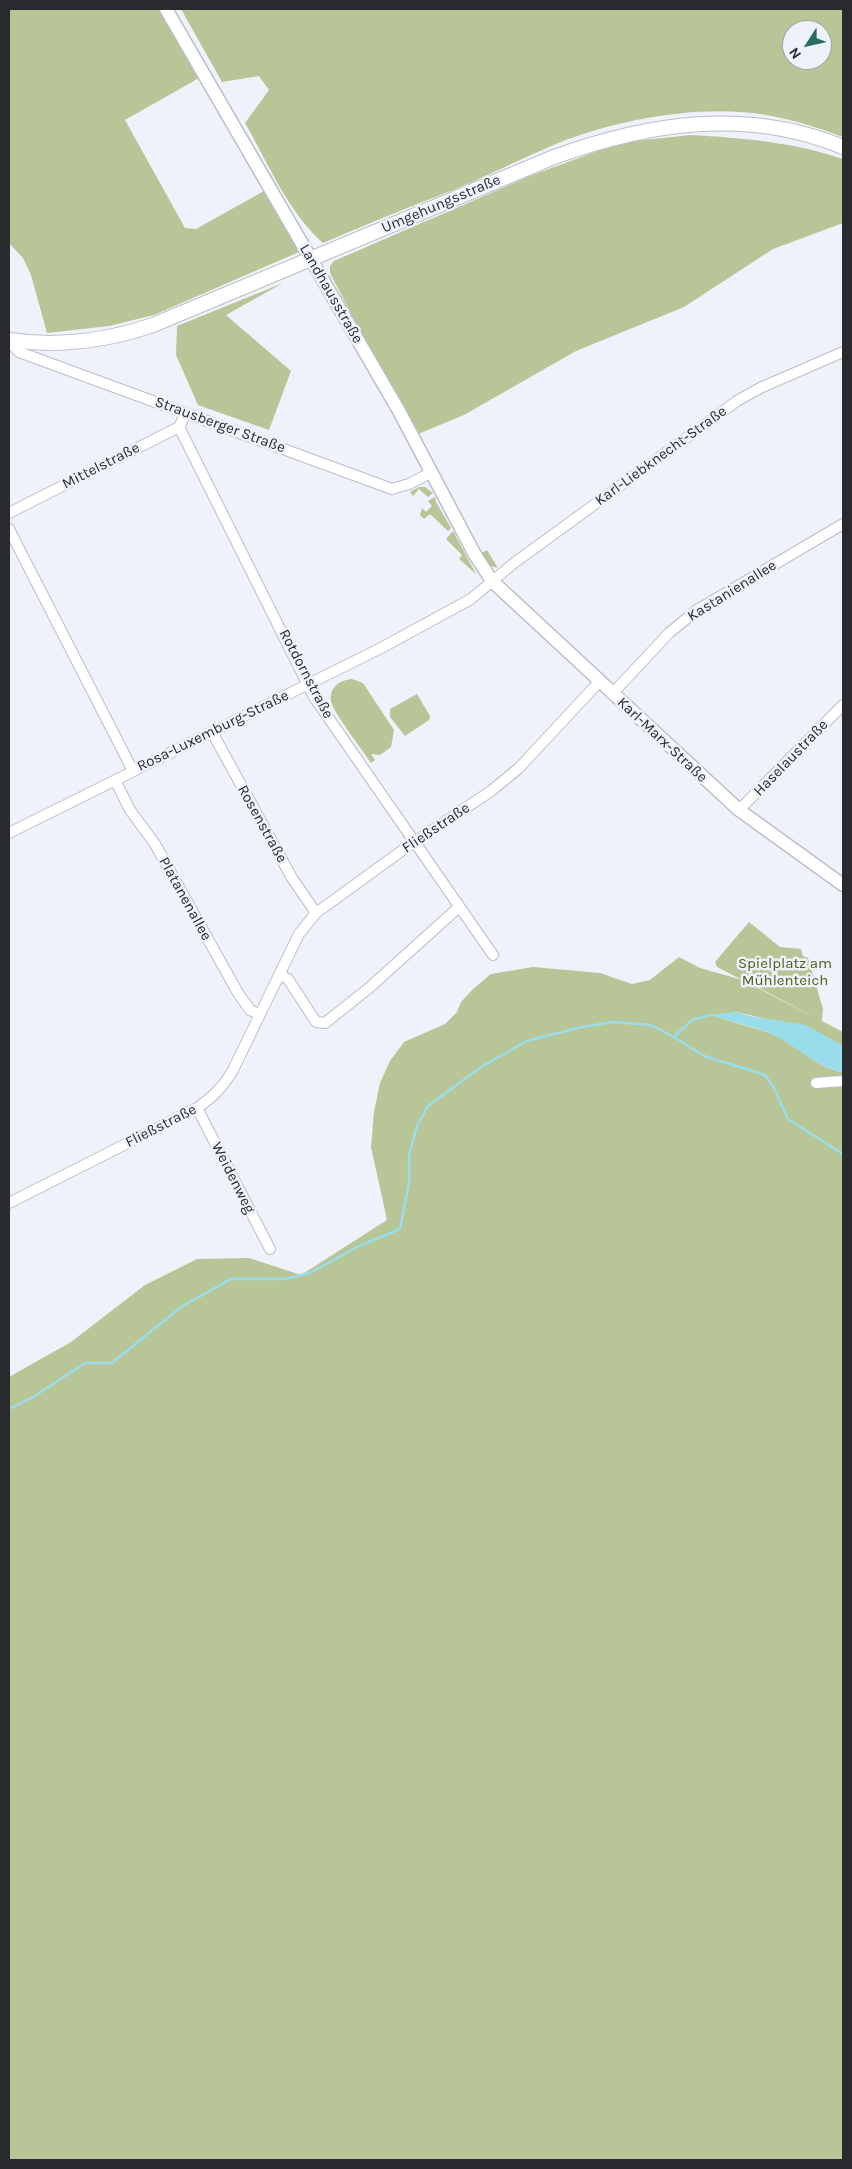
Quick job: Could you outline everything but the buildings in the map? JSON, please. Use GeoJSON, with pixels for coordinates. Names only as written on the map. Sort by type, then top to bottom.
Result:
{"type":"FeatureCollection","features":[{"type":"Feature","properties":{"kind":"main road","name":"Umgehungsstraße"},"geometry":{"type":"LineString","coordinates":[[47,342],[74,343],[134,332],[554,157],[615,136],[688,124],[737,124],[790,131],[843,147]]}},
{"type":"Feature","properties":{"kind":"main road","name":"Strausberger Straße"},"geometry":{"type":"LineString","coordinates":[[12,342],[47,342]]}},
{"type":"Feature","properties":{"kind":"street","name":"Landhausstraße"},"geometry":{"type":"LineString","coordinates":[[166,9],[311,258],[432,472],[474,553],[492,581]]}},
{"type":"Feature","properties":{"kind":"street","name":"Strausberger Straße"},"geometry":{"type":"LineString","coordinates":[[12,342],[19,352],[392,489],[408,484],[432,472]]}},
{"type":"Feature","properties":{"kind":"street","name":"Karl-Liebknecht-Straße"},"geometry":{"type":"LineString","coordinates":[[492,581],[737,401],[760,388],[843,352]]}},
{"type":"Feature","properties":{"kind":"street"},"geometry":{"type":"LineString","coordinates":[[179,427],[186,413]]}},
{"type":"Feature","properties":{"kind":"street","name":"Mittelstraße"},"geometry":{"type":"LineString","coordinates":[[9,513],[179,427]]}},
{"type":"Feature","properties":{"kind":"street","name":"Rotdornstraße"},"geometry":{"type":"LineString","coordinates":[[179,427],[314,697],[492,955]]}},
{"type":"Feature","properties":{"kind":"street","name":"Kastanienallee"},"geometry":{"type":"LineString","coordinates":[[612,694],[669,633],[697,610],[843,524]]}},
{"type":"Feature","properties":{"kind":"street"},"geometry":{"type":"LineString","coordinates":[[9,529],[133,771]]}},
{"type":"Feature","properties":{"kind":"street","name":"Karl-Marx-Straße"},"geometry":{"type":"LineString","coordinates":[[492,581],[739,810],[843,885]]}},
{"type":"Feature","properties":{"kind":"street","name":"Rosa-Luxemburg-Straße"},"geometry":{"type":"LineString","coordinates":[[9,833],[309,684],[435,619],[482,592],[492,581]]}},
{"type":"Feature","properties":{"kind":"street","name":"Fließstraße"},"geometry":{"type":"LineString","coordinates":[[9,1204],[197,1108],[212,1098],[225,1084],[299,934],[316,913],[415,842],[491,791],[519,768],[599,682]]}},
{"type":"Feature","properties":{"kind":"street","name":"Haselaustraße"},"geometry":{"type":"LineString","coordinates":[[739,810],[843,706]]}},
{"type":"Feature","properties":{"kind":"street","name":"Rosenstraße"},"geometry":{"type":"LineString","coordinates":[[212,732],[292,878],[316,913]]}},
{"type":"Feature","properties":{"kind":"street","name":"Platanenallee"},"geometry":{"type":"LineString","coordinates":[[115,780],[130,810],[154,844],[238,993],[250,1010],[259,1014]]}},
{"type":"Feature","properties":{"kind":"street"},"geometry":{"type":"LineString","coordinates":[[279,974],[288,979],[316,1022],[325,1023],[369,988],[459,907]]}},
{"type":"Feature","properties":{"kind":"street"},"geometry":{"type":"LineString","coordinates":[[816,1082],[843,1081]]}},
{"type":"Feature","properties":{"kind":"street","name":"Weidenweg"},"geometry":{"type":"LineString","coordinates":[[197,1108],[270,1248]]}},
{"type":"Feature","properties":{"kind":"green space"},"geometry":{"type":"Polygon","coordinates":[[[9,9],[158,9],[199,78],[125,120],[185,228],[196,229],[264,191],[299,252],[154,315],[109,326],[47,333],[31,275],[23,258],[9,243],[9,9]]]}},
{"type":"Feature","properties":{"kind":"green space"},"geometry":{"type":"Polygon","coordinates":[[[181,9],[843,9],[843,137],[781,118],[735,112],[683,113],[630,122],[579,135],[556,144],[469,184],[323,243],[299,217],[289,202],[245,123],[269,90],[259,76],[222,82],[181,9]]]}},
{"type":"Feature","properties":{"kind":"green space"},"geometry":{"type":"Polygon","coordinates":[[[691,135],[749,139],[787,145],[843,159],[843,223],[773,249],[684,307],[576,351],[464,415],[418,434],[367,344],[330,273],[330,266],[334,261],[530,176],[603,149],[635,141],[691,135]]]}},
{"type":"Feature","properties":{"kind":"green space"},"geometry":{"type":"Polygon","coordinates":[[[283,283],[226,315],[291,371],[269,430],[198,405],[176,355],[177,326],[283,283]]]}},
{"type":"Feature","properties":{"kind":"green space"},"geometry":{"type":"Polygon","coordinates":[[[419,487],[425,487],[433,493],[428,497],[419,489],[413,496],[410,492],[419,487]]]}},
{"type":"Feature","properties":{"kind":"green space"},"geometry":{"type":"Polygon","coordinates":[[[435,497],[451,528],[448,531],[430,514],[424,519],[420,515],[422,508],[426,512],[432,506],[428,501],[435,497]]]}},
{"type":"Feature","properties":{"kind":"green space"},"geometry":{"type":"Polygon","coordinates":[[[453,531],[476,574],[459,559],[462,555],[446,539],[453,531]]]}},
{"type":"Feature","properties":{"kind":"green space"},"geometry":{"type":"Polygon","coordinates":[[[487,550],[498,568],[488,565],[480,554],[487,550]]]}},
{"type":"Feature","properties":{"kind":"green space"},"geometry":{"type":"Polygon","coordinates":[[[352,679],[363,683],[394,730],[391,747],[380,755],[371,754],[375,760],[371,763],[342,722],[331,701],[332,692],[336,685],[352,679]]]}},
{"type":"Feature","properties":{"kind":"green space"},"geometry":{"type":"Polygon","coordinates":[[[417,694],[430,716],[429,720],[405,736],[390,717],[390,709],[417,694]]]}},
{"type":"Feature","properties":{"kind":"green space","name":"Spielplatz am Mühlenteich"},"geometry":{"type":"Polygon","coordinates":[[[749,922],[780,947],[801,949],[803,956],[808,958],[823,1009],[822,1021],[717,967],[715,962],[749,922]]]}},
{"type":"Feature","properties":{"kind":"green space"},"geometry":{"type":"Polygon","coordinates":[[[679,957],[700,968],[746,981],[843,1032],[843,1046],[766,1019],[737,1012],[713,1015],[779,1037],[828,1068],[843,1072],[843,2160],[9,2160],[9,1377],[71,1342],[145,1285],[197,1259],[249,1258],[301,1275],[387,1220],[371,1147],[374,1112],[380,1083],[390,1061],[404,1042],[445,1024],[457,1012],[461,1002],[491,974],[533,967],[600,973],[632,984],[650,980],[679,957]]]}},
{"type":"Feature","properties":{"kind":"water"},"geometry":{"type":"Polygon","coordinates":[[[737,1012],[750,1016],[806,1025],[843,1046],[843,1072],[821,1064],[773,1035],[711,1015],[737,1012]]]}},
{"type":"Feature","properties":{"kind":"waterway"},"geometry":{"type":"LineString","coordinates":[[674,1037],[692,1020],[711,1015]]}},
{"type":"Feature","properties":{"kind":"waterway"},"geometry":{"type":"LineString","coordinates":[[9,1409],[33,1397],[85,1363],[112,1363],[181,1307],[231,1279],[285,1279],[310,1273],[361,1245],[400,1229],[409,1183],[409,1155],[417,1126],[428,1106],[481,1067],[527,1041],[577,1028],[613,1022],[651,1025],[704,1056],[765,1075],[774,1088],[788,1119],[843,1154]]}}]}
